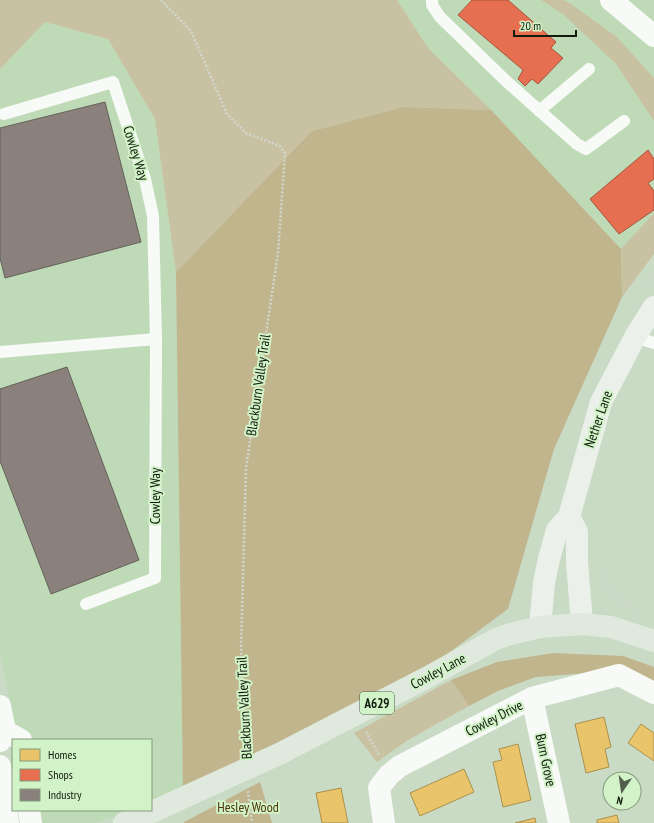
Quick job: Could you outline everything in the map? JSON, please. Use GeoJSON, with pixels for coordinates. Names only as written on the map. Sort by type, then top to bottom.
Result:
{"type":"FeatureCollection","features":[{"type":"Feature","properties":{"kind":"main road","name":"Nether Lane"},"geometry":{"type":"LineString","coordinates":[[540,628],[544,583],[557,530],[569,517],[601,402],[644,340],[654,307]]}},
{"type":"Feature","properties":{"kind":"main road"},"geometry":{"type":"LineString","coordinates":[[569,517],[576,532],[582,624]]}},
{"type":"Feature","properties":{"kind":"main road","name":"Cowley Lane"},"geometry":{"type":"LineString","coordinates":[[152,811],[279,754],[496,639],[540,628],[582,624],[611,627],[654,641]]}},
{"type":"Feature","properties":{"kind":"main road","name":"Cowley Lane"},"geometry":{"type":"LineString","coordinates":[[124,823],[152,811]]}},
{"type":"Feature","properties":{"kind":"street"},"geometry":{"type":"LineString","coordinates":[[611,0],[654,36]]}},
{"type":"Feature","properties":{"kind":"street","name":"Cowley Drive"},"geometry":{"type":"LineString","coordinates":[[384,823],[379,788],[389,775],[400,766],[532,698],[619,675],[654,693]]}},
{"type":"Feature","properties":{"kind":"street","name":"Burn Grove"},"geometry":{"type":"LineString","coordinates":[[532,698],[559,823]]}},
{"type":"Feature","properties":{"kind":"street"},"geometry":{"type":"LineString","coordinates":[[0,706],[9,737]]}},
{"type":"Feature","properties":{"kind":"street"},"geometry":{"type":"LineString","coordinates":[[0,766],[8,823]]}},
{"type":"Feature","properties":{"kind":"street"},"geometry":{"type":"LineString","coordinates":[[29,811],[31,823]]}},
{"type":"Feature","properties":{"kind":"lane"},"geometry":{"type":"LineString","coordinates":[[432,0],[432,5],[440,17],[539,111],[577,144],[586,149],[624,121]]}},
{"type":"Feature","properties":{"kind":"lane"},"geometry":{"type":"LineString","coordinates":[[539,111],[589,69]]}},
{"type":"Feature","properties":{"kind":"lane","name":"Cowley Way"},"geometry":{"type":"LineString","coordinates":[[4,114],[113,82],[145,179],[153,216],[156,339],[155,578],[86,604]]}},
{"type":"Feature","properties":{"kind":"lane"},"geometry":{"type":"LineString","coordinates":[[0,352],[156,339]]}},
{"type":"Feature","properties":{"kind":"path","name":"Blackburn Valley Trail"},"geometry":{"type":"LineString","coordinates":[[161,0],[191,31],[227,114],[246,134],[280,146],[285,153],[278,253],[246,468],[241,648],[246,750]]}},
{"type":"Feature","properties":{"kind":"path"},"geometry":{"type":"LineString","coordinates":[[598,570],[606,588],[643,614]]}},
{"type":"Feature","properties":{"kind":"path"},"geometry":{"type":"LineString","coordinates":[[356,714],[389,775]]}},
{"type":"Feature","properties":{"kind":"path"},"geometry":{"type":"LineString","coordinates":[[248,790],[252,823]]}},
{"type":"Feature","properties":{"kind":"shaded area"},"geometry":{"type":"Polygon","coordinates":[[[0,0],[397,0],[428,48],[491,110],[403,107],[312,131],[176,272],[155,119],[108,39],[45,22],[0,69],[0,0]]]}},
{"type":"Feature","properties":{"kind":"shaded area"},"geometry":{"type":"Polygon","coordinates":[[[397,0],[541,0],[563,14],[616,64],[654,121],[654,213],[621,249],[491,110],[428,48],[397,0]]]}},
{"type":"Feature","properties":{"kind":"shaded area"},"geometry":{"type":"Polygon","coordinates":[[[541,0],[564,0],[617,37],[654,78],[654,121],[616,64],[563,14],[541,0]]]}},
{"type":"Feature","properties":{"kind":"shaded area"},"geometry":{"type":"Polygon","coordinates":[[[564,0],[654,0],[654,78],[617,37],[564,0]]]}},
{"type":"Feature","properties":{"kind":"shaded area"},"geometry":{"type":"Polygon","coordinates":[[[45,22],[108,39],[155,119],[176,272],[183,792],[152,804],[152,739],[18,739],[0,652],[0,69],[45,22]]]}},
{"type":"Feature","properties":{"kind":"shaded area"},"geometry":{"type":"Polygon","coordinates":[[[654,213],[654,254],[622,297],[621,249],[654,213]]]}},
{"type":"Feature","properties":{"kind":"shaded area"},"geometry":{"type":"Polygon","coordinates":[[[451,680],[469,706],[408,740],[377,762],[354,733],[451,680]]]}},
{"type":"Feature","properties":{"kind":"shaded area"},"geometry":{"type":"Polygon","coordinates":[[[32,811],[130,811],[95,823],[35,823],[32,811]]]}},
{"type":"Feature","properties":{"kind":"green space"},"geometry":{"type":"Polygon","coordinates":[[[403,107],[491,110],[621,249],[622,297],[554,449],[508,609],[423,672],[183,792],[176,272],[312,131],[403,107]]]}},
{"type":"Feature","properties":{"kind":"green space"},"geometry":{"type":"Polygon","coordinates":[[[553,653],[623,656],[654,667],[654,693],[588,673],[536,677],[498,691],[469,706],[451,680],[497,662],[553,653]]]}},
{"type":"Feature","properties":{"kind":"green space","name":"Hesley Wood"},"geometry":{"type":"Polygon","coordinates":[[[260,782],[272,823],[183,823],[186,821],[260,782]]]}},
{"type":"Feature","properties":{"kind":"building: Homes"},"geometry":{"type":"Polygon","coordinates":[[[604,717],[611,747],[605,749],[609,767],[586,773],[575,724],[604,717]]]}},
{"type":"Feature","properties":{"kind":"building: Homes"},"geometry":{"type":"Polygon","coordinates":[[[641,724],[654,733],[654,761],[628,743],[641,724]]]}},
{"type":"Feature","properties":{"kind":"building: Homes"},"geometry":{"type":"Polygon","coordinates":[[[518,744],[531,800],[503,807],[493,762],[502,760],[499,749],[518,744]]]}},
{"type":"Feature","properties":{"kind":"building: Homes"},"geometry":{"type":"Polygon","coordinates":[[[464,769],[474,792],[420,816],[410,793],[464,769]]]}},
{"type":"Feature","properties":{"kind":"building: Homes"},"geometry":{"type":"Polygon","coordinates":[[[341,788],[348,823],[322,823],[316,793],[341,788]]]}},
{"type":"Feature","properties":{"kind":"building: Homes"},"geometry":{"type":"Polygon","coordinates":[[[617,815],[619,823],[597,823],[597,820],[617,815]]]}},
{"type":"Feature","properties":{"kind":"building: Homes"},"geometry":{"type":"Polygon","coordinates":[[[535,818],[536,823],[515,823],[535,818]]]}},
{"type":"Feature","properties":{"kind":"building: Shops"},"geometry":{"type":"Polygon","coordinates":[[[472,0],[508,0],[556,42],[551,48],[563,58],[538,84],[532,79],[525,86],[518,79],[523,70],[458,15],[472,0]]]}},
{"type":"Feature","properties":{"kind":"building: Shops"},"geometry":{"type":"Polygon","coordinates":[[[648,150],[654,159],[654,179],[648,183],[654,191],[654,210],[619,234],[590,199],[648,150]]]}},
{"type":"Feature","properties":{"kind":"building: Industry"},"geometry":{"type":"Polygon","coordinates":[[[105,102],[141,242],[5,278],[0,258],[0,128],[105,102]]]}},
{"type":"Feature","properties":{"kind":"building: Industry"},"geometry":{"type":"Polygon","coordinates":[[[67,367],[139,560],[51,594],[0,461],[0,389],[67,367]]]}}]}
